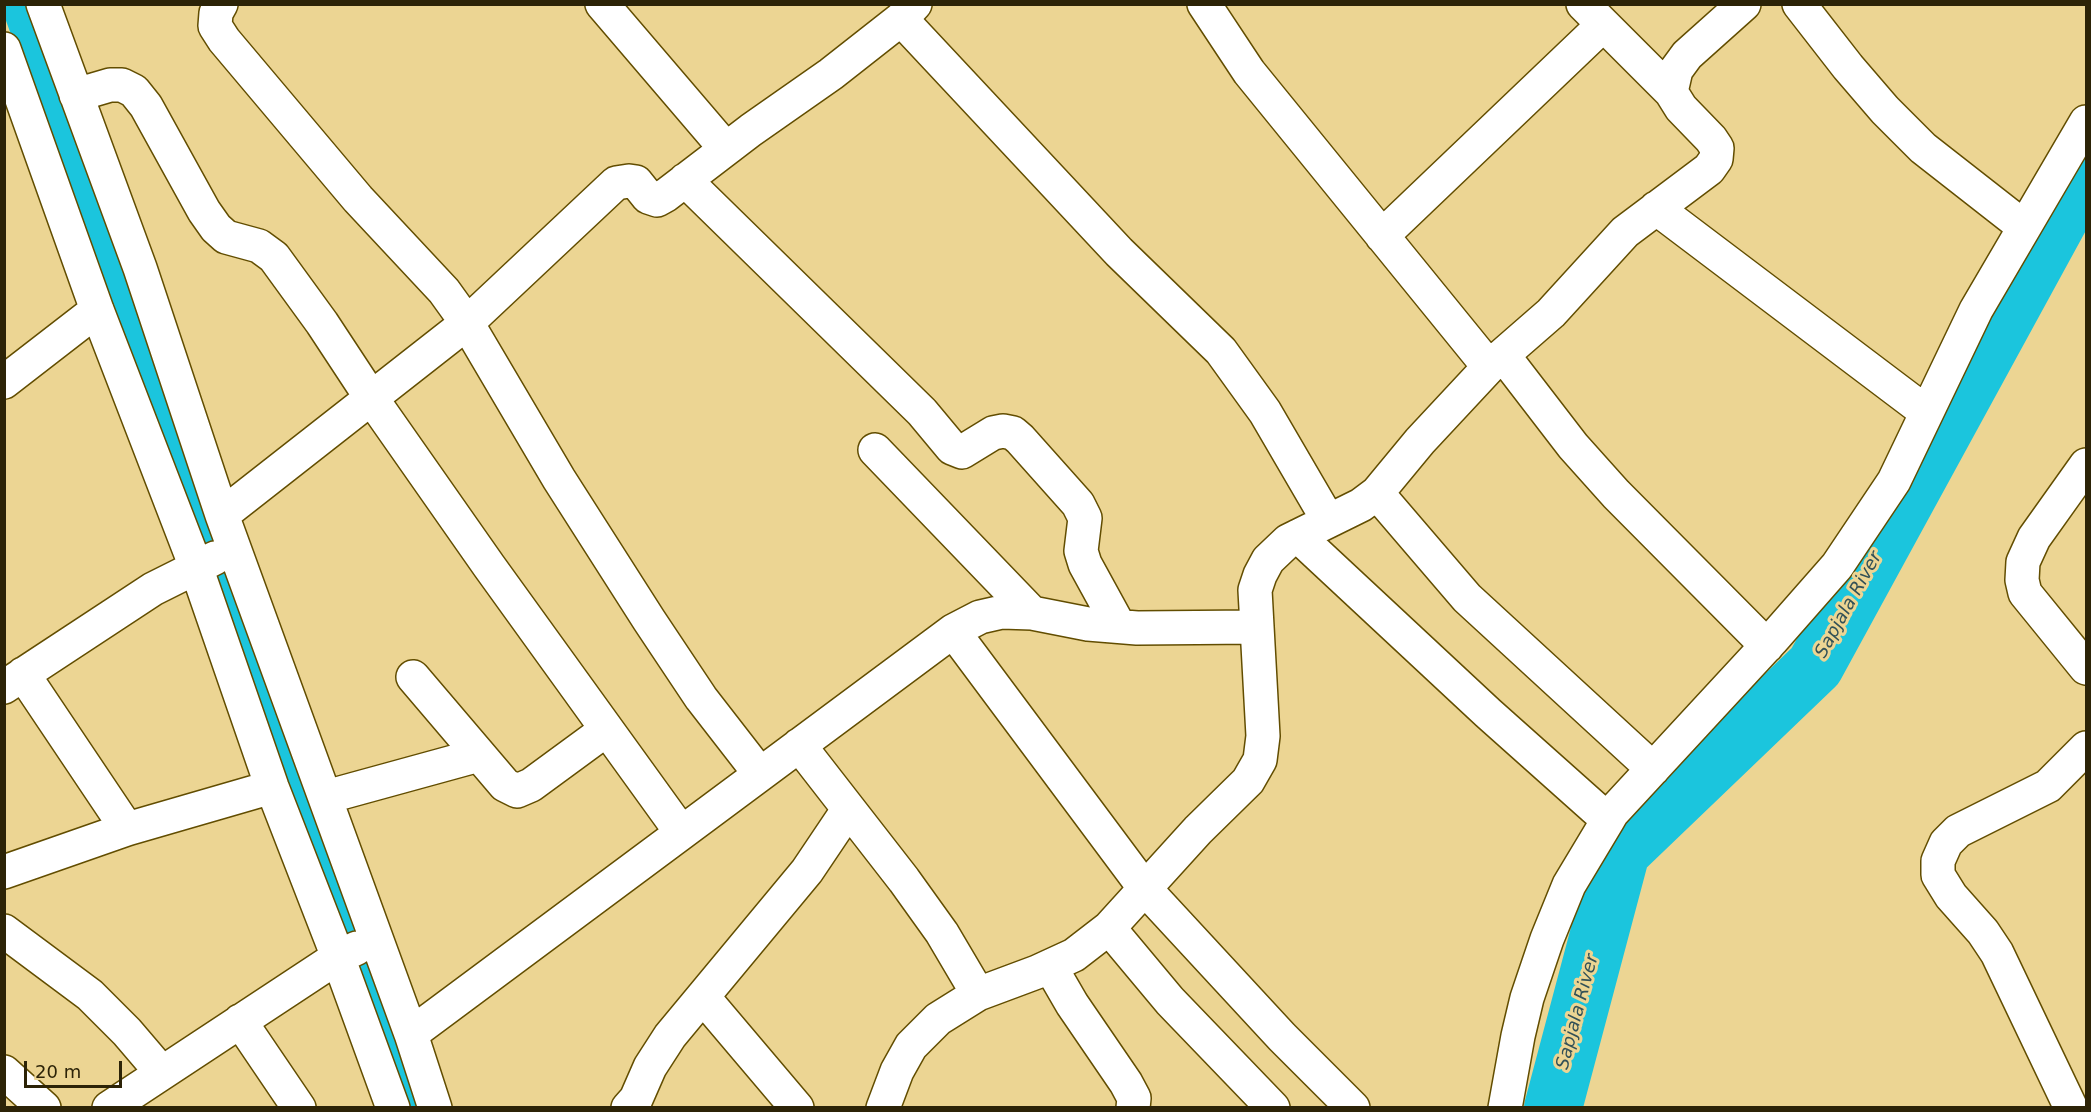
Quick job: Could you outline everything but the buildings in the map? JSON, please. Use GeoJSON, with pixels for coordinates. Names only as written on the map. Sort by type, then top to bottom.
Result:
{"type":"FeatureCollection","features":[{"type":"Feature","properties":{"kind":"street"},"geometry":{"type":"LineString","coordinates":[[43,4],[140,268],[222,515],[215,558],[272,787],[357,948],[411,1034],[435,1107]]}},
{"type":"Feature","properties":{"kind":"street"},"geometry":{"type":"LineString","coordinates":[[221,4],[216,13],[215,26],[224,40],[358,199],[444,291],[467,323],[559,479],[649,620],[701,698],[760,774]]}},
{"type":"Feature","properties":{"kind":"street"},"geometry":{"type":"LineString","coordinates":[[602,4],[726,149]]}},
{"type":"Feature","properties":{"kind":"street"},"geometry":{"type":"LineString","coordinates":[[1204,4],[1250,72],[1382,236],[1616,494],[1767,646]]}},
{"type":"Feature","properties":{"kind":"street"},"geometry":{"type":"LineString","coordinates":[[1671,92],[1676,70],[1687,54],[1744,4]]}},
{"type":"Feature","properties":{"kind":"street"},"geometry":{"type":"LineString","coordinates":[[1799,4],[1848,68],[1923,148],[2024,227]]}},
{"type":"Feature","properties":{"kind":"street"},"geometry":{"type":"LineString","coordinates":[[222,515],[467,323],[616,183],[629,180],[636,182],[648,197],[657,200],[831,74],[908,12],[1119,252],[1221,351],[1265,412],[1328,520]]}},
{"type":"Feature","properties":{"kind":"street"},"geometry":{"type":"LineString","coordinates":[[883,1107],[897,1071],[911,1046],[938,1019],[978,994],[1074,955],[1109,928],[1146,890],[1198,830],[1248,781],[1260,760],[1263,736],[1255,590],[1268,560],[1288,541],[1360,505],[1377,493],[1420,441],[1496,361],[1551,313],[1625,232],[1709,169],[1716,159],[1717,148],[1711,138],[1681,108],[1671,92],[1593,15],[1382,236]]}},
{"type":"Feature","properties":{"kind":"street"},"geometry":{"type":"LineString","coordinates":[[4,49],[97,310],[326,797],[393,1107]]}},
{"type":"Feature","properties":{"kind":"street"},"geometry":{"type":"LineString","coordinates":[[76,95],[110,85],[122,85],[134,91],[147,106],[204,211],[216,228],[226,237],[260,246],[274,257],[322,322],[372,399],[489,566],[681,832]]}},
{"type":"Feature","properties":{"kind":"street"},"geometry":{"type":"LineString","coordinates":[[1505,1107],[1525,1007],[1547,939],[1569,885],[1612,813],[1767,646],[1837,566],[1894,481],[1976,310],[2086,122]]}},
{"type":"Feature","properties":{"kind":"street"},"geometry":{"type":"LineString","coordinates":[[685,180],[922,412],[952,448],[962,452],[993,433],[1003,430],[1013,433],[1020,439],[1078,504],[1085,518],[1081,551],[1085,564],[1119,626]]}},
{"type":"Feature","properties":{"kind":"street"},"geometry":{"type":"LineString","coordinates":[[1656,208],[1926,412]]}},
{"type":"Feature","properties":{"kind":"street"},"geometry":{"type":"LineString","coordinates":[[4,382],[97,310]]}},
{"type":"Feature","properties":{"kind":"street"},"geometry":{"type":"LineString","coordinates":[[875,450],[1032,613]]}},
{"type":"Feature","properties":{"kind":"street"},"geometry":{"type":"LineString","coordinates":[[2086,465],[2034,538],[2023,562],[2022,580],[2025,593],[2086,668]]}},
{"type":"Feature","properties":{"kind":"street"},"geometry":{"type":"LineString","coordinates":[[1377,493],[1467,598],[1653,769]]}},
{"type":"Feature","properties":{"kind":"street"},"geometry":{"type":"LineString","coordinates":[[1298,536],[1488,713],[1608,820]]}},
{"type":"Feature","properties":{"kind":"street"},"geometry":{"type":"LineString","coordinates":[[127,829],[14,680],[153,589],[215,558]]}},
{"type":"Feature","properties":{"kind":"street"},"geometry":{"type":"LineString","coordinates":[[411,1034],[953,631],[981,617],[1002,612],[1032,613],[1089,624],[1137,628],[1256,627]]}},
{"type":"Feature","properties":{"kind":"street"},"geometry":{"type":"LineString","coordinates":[[953,631],[1146,890],[1282,1037],[1353,1107]]}},
{"type":"Feature","properties":{"kind":"street"},"geometry":{"type":"LineString","coordinates":[[413,677],[505,785],[518,791],[531,785],[606,730]]}},
{"type":"Feature","properties":{"kind":"street"},"geometry":{"type":"LineString","coordinates":[[799,745],[942,933],[978,994]]}},
{"type":"Feature","properties":{"kind":"street"},"geometry":{"type":"LineString","coordinates":[[2060,1103],[2002,962],[1983,932],[1951,896],[1938,875],[1938,861],[1946,843],[1958,831],[2048,786],[2086,748]]}},
{"type":"Feature","properties":{"kind":"street"},"geometry":{"type":"LineString","coordinates":[[326,797],[479,754]]}},
{"type":"Feature","properties":{"kind":"street"},"geometry":{"type":"LineString","coordinates":[[4,872],[127,829],[272,787]]}},
{"type":"Feature","properties":{"kind":"street"},"geometry":{"type":"LineString","coordinates":[[628,1107],[636,1099],[650,1067],[670,1036],[807,871],[848,810]]}},
{"type":"Feature","properties":{"kind":"street"},"geometry":{"type":"LineString","coordinates":[[1109,928],[1170,1001],[1273,1107]]}},
{"type":"Feature","properties":{"kind":"street"},"geometry":{"type":"LineString","coordinates":[[4,931],[90,995],[127,1032],[162,1073]]}},
{"type":"Feature","properties":{"kind":"street"},"geometry":{"type":"LineString","coordinates":[[109,1107],[357,948]]}},
{"type":"Feature","properties":{"kind":"street"},"geometry":{"type":"LineString","coordinates":[[1050,966],[1072,1004],[1126,1083],[1134,1098],[1133,1107]]}},
{"type":"Feature","properties":{"kind":"street"},"geometry":{"type":"LineString","coordinates":[[703,997],[797,1107]]}},
{"type":"Feature","properties":{"kind":"street"},"geometry":{"type":"LineString","coordinates":[[240,1021],[299,1107]]}},
{"type":"Feature","properties":{"kind":"street"},"geometry":{"type":"LineString","coordinates":[[4,1072],[44,1107]]}},
{"type":"Feature","properties":{"kind":"waterway"},"geometry":{"type":"LineString","coordinates":[[18,4],[377,995],[412,1108]]}},
{"type":"Feature","properties":{"kind":"waterway","name":"Sapjala River"},"geometry":{"type":"LineString","coordinates":[[1553,1108],[1621,852],[1815,666],[2086,170]]}}]}
